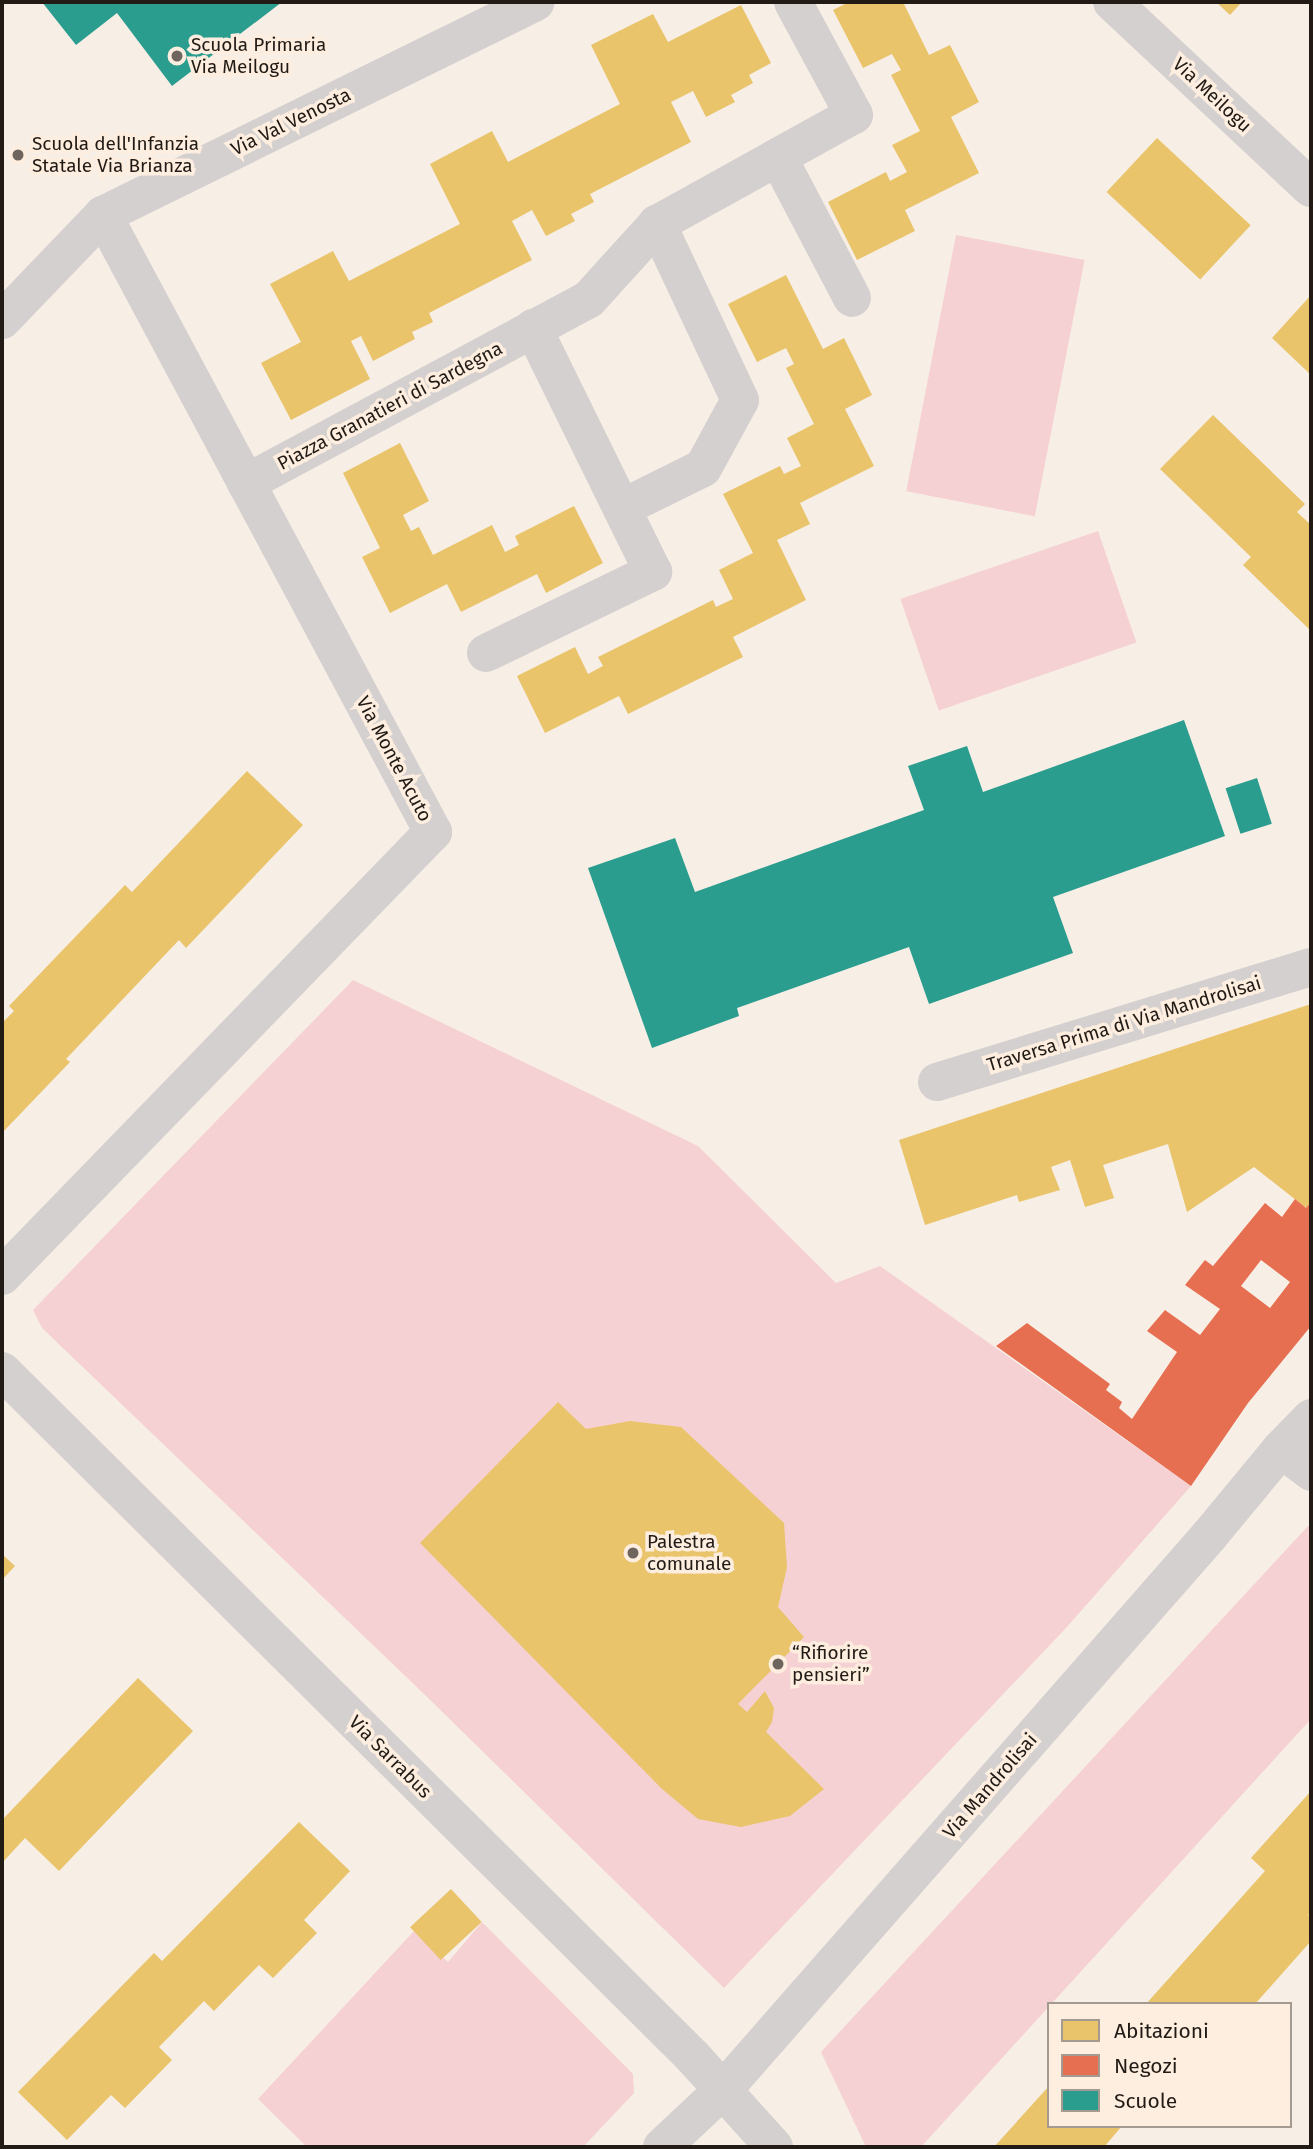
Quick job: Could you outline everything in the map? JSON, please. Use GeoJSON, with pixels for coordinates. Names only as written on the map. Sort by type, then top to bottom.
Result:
{"type":"FeatureCollection","features":[{"type":"Feature","properties":{"kind":"street","name":"Via Val Venosta"},"geometry":{"type":"LineString","coordinates":[[2,320],[103,215],[535,2]]}},
{"type":"Feature","properties":{"kind":"street","name":"Piazza Granatieri di Sardegna"},"geometry":{"type":"LineString","coordinates":[[246,483],[589,299],[657,224],[854,115],[793,2]]}},
{"type":"Feature","properties":{"kind":"street","name":"Via Meilogu"},"geometry":{"type":"LineString","coordinates":[[1112,2],[1311,188]]}},
{"type":"Feature","properties":{"kind":"street"},"geometry":{"type":"LineString","coordinates":[[778,157],[852,298]]}},
{"type":"Feature","properties":{"kind":"street","name":"Via Monte Acuto"},"geometry":{"type":"LineString","coordinates":[[2,1276],[433,832],[103,215]]}},
{"type":"Feature","properties":{"kind":"street"},"geometry":{"type":"LineString","coordinates":[[622,508],[704,468],[740,400],[657,224]]}},
{"type":"Feature","properties":{"kind":"street"},"geometry":{"type":"LineString","coordinates":[[486,653],[653,572],[533,328]]}},
{"type":"Feature","properties":{"kind":"street","name":"Traversa Prima di Via Mandrolisai"},"geometry":{"type":"LineString","coordinates":[[937,1082],[1311,967]]}},
{"type":"Feature","properties":{"kind":"street","name":"Via Sarrabus"},"geometry":{"type":"LineString","coordinates":[[2,1371],[724,2089],[774,2147]]}},
{"type":"Feature","properties":{"kind":"street","name":"Via Mandrolisai"},"geometry":{"type":"LineString","coordinates":[[662,2147],[724,2089],[1209,1536],[1281,1449],[1311,1418]]}},
{"type":"Feature","properties":{"kind":"street"},"geometry":{"type":"LineString","coordinates":[[1281,1449],[1311,1472]]}},
{"type":"Feature","properties":{"kind":"shaded area"},"geometry":{"type":"Polygon","coordinates":[[[956,235],[1085,260],[1035,516],[906,491],[956,235]]]}},
{"type":"Feature","properties":{"kind":"shaded area"},"geometry":{"type":"Polygon","coordinates":[[[1098,531],[1136,643],[939,711],[900,599],[1098,531]]]}},
{"type":"Feature","properties":{"kind":"shaded area","name":"Palestra comunale"},"geometry":{"type":"Polygon","coordinates":[[[353,980],[698,1146],[836,1283],[880,1266],[1191,1486],[1066,1628],[724,1988],[423,1693],[42,1328],[33,1310],[353,980]]]}},
{"type":"Feature","properties":{"kind":"shaded area"},"geometry":{"type":"Polygon","coordinates":[[[1308,1526],[1311,1529],[1311,1719],[1053,2002],[1047,2002],[1047,2009],[921,2147],[866,2147],[821,2052],[1308,1526]]]}},
{"type":"Feature","properties":{"kind":"shaded area"},"geometry":{"type":"Polygon","coordinates":[[[482,1922],[633,2074],[634,2093],[583,2147],[307,2147],[258,2099],[414,1931],[448,1962],[482,1922]]]}},
{"type":"Feature","properties":{"kind":"building: Abitazioni"},"geometry":{"type":"Polygon","coordinates":[[[849,2],[903,2],[929,55],[950,45],[979,102],[951,117],[979,173],[905,210],[915,231],[857,260],[828,202],[886,172],[890,181],[907,172],[892,145],[920,131],[891,75],[901,70],[892,54],[863,68],[833,10],[849,2]]]}},
{"type":"Feature","properties":{"kind":"building: Abitazioni"},"geometry":{"type":"Polygon","coordinates":[[[1216,2],[1242,2],[1230,15],[1216,2]]]}},
{"type":"Feature","properties":{"kind":"building: Abitazioni"},"geometry":{"type":"Polygon","coordinates":[[[741,5],[771,63],[749,75],[753,83],[731,95],[735,102],[706,117],[693,91],[671,102],[691,142],[590,194],[594,202],[571,214],[575,221],[546,236],[532,210],[512,221],[532,260],[429,313],[433,322],[412,332],[415,339],[373,361],[361,336],[351,341],[370,379],[291,420],[261,363],[301,342],[270,284],[333,251],[349,281],[460,224],[430,164],[492,131],[508,162],[620,104],[591,45],[653,14],[668,42],[741,5]]]}},
{"type":"Feature","properties":{"kind":"building: Abitazioni"},"geometry":{"type":"Polygon","coordinates":[[[1157,138],[1251,225],[1200,279],[1107,192],[1157,138]]]}},
{"type":"Feature","properties":{"kind":"building: Abitazioni"},"geometry":{"type":"Polygon","coordinates":[[[786,275],[823,349],[844,338],[872,395],[845,409],[874,466],[800,503],[810,524],[777,540],[806,600],[733,637],[743,657],[628,714],[619,696],[545,733],[517,676],[575,647],[588,674],[603,666],[598,657],[713,600],[716,607],[733,599],[719,570],[753,553],[723,494],[780,466],[784,474],[801,466],[787,438],[814,424],[786,368],[794,364],[786,348],[757,362],[728,304],[786,275]]]}},
{"type":"Feature","properties":{"kind":"building: Abitazioni"},"geometry":{"type":"Polygon","coordinates":[[[1311,295],[1311,375],[1272,338],[1311,295]]]}},
{"type":"Feature","properties":{"kind":"building: Abitazioni"},"geometry":{"type":"Polygon","coordinates":[[[1213,415],[1305,504],[1297,512],[1311,525],[1311,631],[1243,565],[1251,557],[1160,469],[1213,415]]]}},
{"type":"Feature","properties":{"kind":"building: Abitazioni"},"geometry":{"type":"Polygon","coordinates":[[[400,443],[429,501],[403,515],[411,531],[419,527],[433,555],[492,525],[505,552],[519,545],[515,536],[574,506],[603,563],[546,593],[537,574],[461,612],[447,584],[390,613],[362,557],[380,548],[343,473],[400,443]]]}},
{"type":"Feature","properties":{"kind":"building: Abitazioni"},"geometry":{"type":"Polygon","coordinates":[[[247,771],[303,825],[186,948],[179,940],[66,1059],[70,1062],[2,1133],[2,1023],[14,1011],[9,1006],[125,885],[132,892],[247,771]]]}},
{"type":"Feature","properties":{"kind":"building: Abitazioni"},"geometry":{"type":"Polygon","coordinates":[[[1311,1004],[1311,1202],[1306,1208],[1254,1167],[1187,1212],[1168,1144],[1103,1165],[1114,1198],[1085,1207],[1070,1160],[1051,1167],[1060,1190],[1019,1202],[1017,1195],[925,1225],[899,1140],[1311,1004]]]}},
{"type":"Feature","properties":{"kind":"building: Abitazioni"},"geometry":{"type":"Polygon","coordinates":[[[558,1402],[586,1429],[630,1421],[681,1427],[784,1523],[787,1567],[778,1607],[804,1637],[738,1704],[747,1712],[765,1691],[774,1708],[772,1722],[766,1732],[824,1789],[790,1816],[741,1827],[698,1819],[661,1788],[420,1543],[558,1402]]]}},
{"type":"Feature","properties":{"kind":"building: Abitazioni"},"geometry":{"type":"Polygon","coordinates":[[[2,1554],[15,1566],[2,1580],[2,1554]]]}},
{"type":"Feature","properties":{"kind":"building: Abitazioni"},"geometry":{"type":"Polygon","coordinates":[[[138,1678],[193,1731],[59,1871],[25,1838],[2,1863],[2,1816],[4,1818],[138,1678]]]}},
{"type":"Feature","properties":{"kind":"building: Abitazioni"},"geometry":{"type":"Polygon","coordinates":[[[1311,1791],[1311,1912],[1308,1915],[1311,1917],[1311,1941],[1257,2002],[1148,2002],[1265,1871],[1251,1858],[1311,1791]]]}},
{"type":"Feature","properties":{"kind":"building: Abitazioni"},"geometry":{"type":"Polygon","coordinates":[[[299,1822],[350,1871],[304,1920],[317,1933],[273,1978],[259,1965],[214,2011],[204,2001],[159,2047],[172,2060],[125,2108],[111,2095],[67,2140],[18,2092],[154,1953],[162,1961],[299,1822]]]}},
{"type":"Feature","properties":{"kind":"building: Abitazioni"},"geometry":{"type":"Polygon","coordinates":[[[451,1889],[482,1922],[441,1960],[410,1927],[451,1889]]]}},
{"type":"Feature","properties":{"kind":"building: Abitazioni"},"geometry":{"type":"Polygon","coordinates":[[[1047,2088],[1047,2128],[1120,2128],[1104,2147],[994,2147],[1047,2088]]]}},
{"type":"Feature","properties":{"kind":"building: Negozi"},"geometry":{"type":"Polygon","coordinates":[[[1295,1199],[1306,1208],[1311,1202],[1311,1326],[1248,1403],[1191,1486],[996,1346],[1027,1323],[1110,1384],[1106,1390],[1122,1402],[1119,1408],[1132,1419],[1177,1352],[1147,1331],[1165,1310],[1200,1335],[1220,1309],[1185,1285],[1205,1260],[1213,1266],[1265,1203],[1282,1217],[1295,1199]],[[1261,1260],[1241,1286],[1270,1308],[1290,1282],[1261,1260]]]}},
{"type":"Feature","properties":{"kind":"building: Scuole"},"geometry":{"type":"Polygon","coordinates":[[[42,2],[282,2],[172,86],[117,13],[76,45],[42,2]]]}},
{"type":"Feature","properties":{"kind":"building: Scuole"},"geometry":{"type":"Polygon","coordinates":[[[1184,720],[1225,836],[1053,897],[1073,953],[929,1004],[909,947],[737,1008],[739,1016],[652,1048],[588,868],[675,838],[695,892],[924,810],[908,766],[967,746],[983,792],[1184,720]]]}},
{"type":"Feature","properties":{"kind":"building: Scuole"},"geometry":{"type":"Polygon","coordinates":[[[1257,778],[1272,824],[1240,834],[1226,788],[1257,778]]]}},
{"type":"Feature","properties":{"kind":"place","name":"Scuola Primaria Via Meilogu"},"geometry":{"type":"Point","coordinates":[177,56]}},
{"type":"Feature","properties":{"kind":"place","name":"Scuola dell'Infanzia Statale Via Brianza"},"geometry":{"type":"Point","coordinates":[18,155]}},
{"type":"Feature","properties":{"kind":"place","name":"Palestra comunale"},"geometry":{"type":"Point","coordinates":[633,1553]}},
{"type":"Feature","properties":{"kind":"place","name":"“Rifiorire pensieri”"},"geometry":{"type":"Point","coordinates":[778,1664]}}]}
